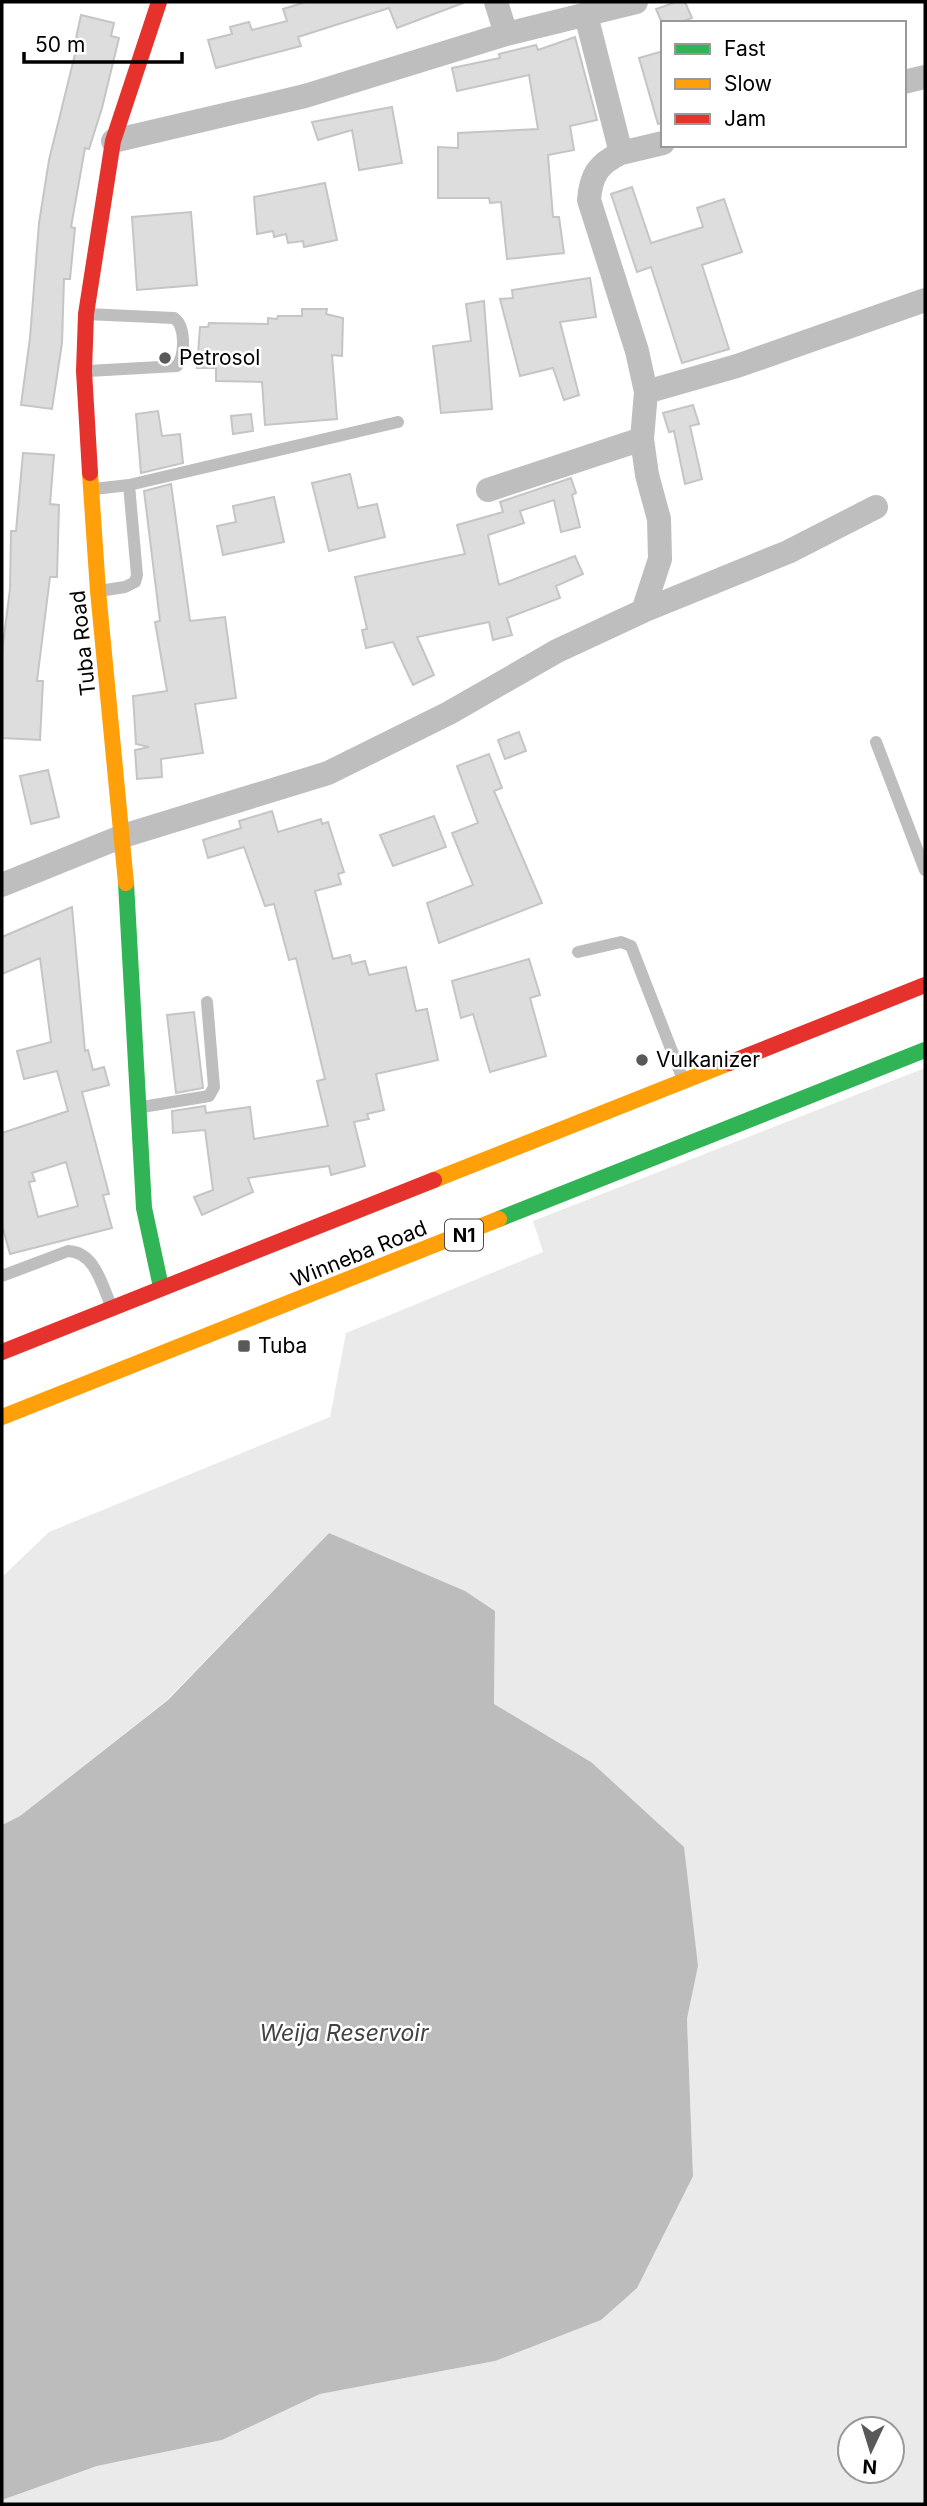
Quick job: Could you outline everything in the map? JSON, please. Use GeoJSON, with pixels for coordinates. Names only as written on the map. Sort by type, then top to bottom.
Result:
{"type":"FeatureCollection","features":[{"type":"Feature","properties":{"kind":"main road","name":"Tuba Road"},"geometry":{"type":"LineString","coordinates":[[159,2],[113,141],[86,314],[84,371],[98,591],[123,836],[144,1208],[161,1287]]}},
{"type":"Feature","properties":{"kind":"main road","name":"Winneba Road"},"geometry":{"type":"LineString","coordinates":[[2,1352],[112,1306],[925,985]]}},
{"type":"Feature","properties":{"kind":"main road","name":"Winneba Road"},"geometry":{"type":"LineString","coordinates":[[2,1417],[925,1050]]}},
{"type":"Feature","properties":{"kind":"street"},"geometry":{"type":"LineString","coordinates":[[496,2],[506,34]]}},
{"type":"Feature","properties":{"kind":"street"},"geometry":{"type":"LineString","coordinates":[[113,141],[305,96],[506,34],[636,2]]}},
{"type":"Feature","properties":{"kind":"street"},"geometry":{"type":"LineString","coordinates":[[586,15],[621,153]]}},
{"type":"Feature","properties":{"kind":"street"},"geometry":{"type":"LineString","coordinates":[[906,82],[925,77]]}},
{"type":"Feature","properties":{"kind":"street"},"geometry":{"type":"LineString","coordinates":[[643,611],[660,559],[659,519],[647,475],[642,439],[646,392],[637,351],[589,200],[591,177],[605,160],[621,153],[661,143]]}},
{"type":"Feature","properties":{"kind":"street"},"geometry":{"type":"LineString","coordinates":[[646,392],[737,366],[925,300]]}},
{"type":"Feature","properties":{"kind":"street"},"geometry":{"type":"LineString","coordinates":[[488,490],[642,439]]}},
{"type":"Feature","properties":{"kind":"street"},"geometry":{"type":"LineString","coordinates":[[2,885],[123,836],[328,773],[449,713],[557,651],[643,611],[788,552],[877,507]]}},
{"type":"Feature","properties":{"kind":"lane"},"geometry":{"type":"LineString","coordinates":[[84,371],[174,368],[182,357],[181,326],[174,318],[86,314]]}},
{"type":"Feature","properties":{"kind":"lane"},"geometry":{"type":"LineString","coordinates":[[90,489],[129,485],[398,422]]}},
{"type":"Feature","properties":{"kind":"lane"},"geometry":{"type":"LineString","coordinates":[[98,591],[125,587],[135,582],[137,575],[129,485]]}},
{"type":"Feature","properties":{"kind":"lane"},"geometry":{"type":"LineString","coordinates":[[876,742],[925,870]]}},
{"type":"Feature","properties":{"kind":"lane"},"geometry":{"type":"LineString","coordinates":[[579,952],[621,942],[631,946],[683,1080]]}},
{"type":"Feature","properties":{"kind":"lane"},"geometry":{"type":"LineString","coordinates":[[138,1108],[209,1096],[214,1087],[207,1002]]}},
{"type":"Feature","properties":{"kind":"lane"},"geometry":{"type":"LineString","coordinates":[[2,1276],[68,1251],[77,1252],[91,1263],[112,1306]]}},
{"type":"Feature","properties":{"kind":"shaded area"},"geometry":{"type":"Polygon","coordinates":[[[925,1068],[925,2504],[2,2504],[2,2500],[97,2466],[222,2440],[320,2394],[495,2361],[693,2176],[687,2019],[698,1966],[591,1762],[494,1704],[495,1611],[329,1533],[167,1700],[20,1816],[2,1825],[2,1577],[49,1532],[330,1417],[346,1333],[543,1252],[533,1221],[925,1068]]]}},
{"type":"Feature","properties":{"kind":"water","name":"Weija Reservoir"},"geometry":{"type":"Polygon","coordinates":[[[329,1533],[465,1591],[495,1611],[494,1704],[591,1762],[684,1847],[698,1966],[687,2019],[693,2176],[637,2288],[601,2320],[495,2361],[320,2394],[222,2440],[97,2466],[2,2500],[2,1825],[20,1816],[168,1700],[329,1533]]]}},
{"type":"Feature","properties":{"kind":"building"},"geometry":{"type":"Polygon","coordinates":[[[306,2],[463,3],[397,28],[389,8],[298,37],[301,46],[216,68],[208,40],[232,34],[230,27],[249,22],[252,30],[287,21],[283,9],[306,2]]]}},
{"type":"Feature","properties":{"kind":"building"},"geometry":{"type":"Polygon","coordinates":[[[676,2],[685,2],[692,18],[684,21],[661,21],[656,9],[676,2]]]}},
{"type":"Feature","properties":{"kind":"building"},"geometry":{"type":"Polygon","coordinates":[[[81,15],[114,23],[111,36],[119,38],[102,108],[89,149],[85,148],[71,227],[75,228],[70,279],[64,279],[62,343],[52,409],[21,405],[30,338],[39,223],[49,160],[79,38],[76,38],[81,15]]]}},
{"type":"Feature","properties":{"kind":"building"},"geometry":{"type":"Polygon","coordinates":[[[575,37],[597,120],[570,126],[574,150],[548,155],[553,217],[559,217],[564,253],[507,259],[501,202],[490,203],[489,198],[438,198],[438,147],[458,148],[458,133],[538,129],[529,75],[457,91],[452,68],[500,58],[499,54],[536,45],[538,50],[575,37]]]}},
{"type":"Feature","properties":{"kind":"building"},"geometry":{"type":"Polygon","coordinates":[[[661,52],[661,123],[658,124],[639,58],[661,52]]]}},
{"type":"Feature","properties":{"kind":"building"},"geometry":{"type":"Polygon","coordinates":[[[392,107],[402,163],[359,170],[352,130],[318,140],[312,122],[392,107]]]}},
{"type":"Feature","properties":{"kind":"building"},"geometry":{"type":"Polygon","coordinates":[[[325,183],[337,240],[304,247],[303,241],[288,243],[286,234],[274,237],[273,231],[257,234],[254,197],[325,183]]]}},
{"type":"Feature","properties":{"kind":"building"},"geometry":{"type":"Polygon","coordinates":[[[632,187],[651,243],[703,227],[697,208],[724,199],[742,252],[702,265],[729,349],[682,363],[651,267],[637,272],[611,194],[632,187]]]}},
{"type":"Feature","properties":{"kind":"building"},"geometry":{"type":"Polygon","coordinates":[[[191,212],[197,285],[137,290],[132,217],[191,212]]]}},
{"type":"Feature","properties":{"kind":"building"},"geometry":{"type":"Polygon","coordinates":[[[590,278],[596,317],[560,322],[579,395],[564,400],[553,368],[520,376],[500,299],[513,298],[512,290],[590,278]]]}},
{"type":"Feature","properties":{"kind":"building"},"geometry":{"type":"Polygon","coordinates":[[[484,301],[492,409],[441,413],[433,346],[471,341],[466,304],[484,301]]]}},
{"type":"Feature","properties":{"kind":"building"},"geometry":{"type":"Polygon","coordinates":[[[302,309],[327,309],[326,314],[343,318],[342,356],[332,355],[337,419],[265,425],[262,382],[216,381],[216,368],[197,368],[200,327],[208,327],[209,323],[268,324],[268,318],[302,316],[302,309]]]}},
{"type":"Feature","properties":{"kind":"building"},"geometry":{"type":"Polygon","coordinates":[[[693,405],[699,424],[690,426],[702,479],[685,484],[674,431],[669,432],[663,413],[693,405]]]}},
{"type":"Feature","properties":{"kind":"building"},"geometry":{"type":"Polygon","coordinates":[[[158,411],[162,436],[180,434],[183,463],[141,473],[136,414],[158,411]]]}},
{"type":"Feature","properties":{"kind":"building"},"geometry":{"type":"Polygon","coordinates":[[[251,414],[253,431],[233,434],[231,416],[251,414]]]}},
{"type":"Feature","properties":{"kind":"building"},"geometry":{"type":"Polygon","coordinates":[[[23,453],[54,455],[50,504],[59,505],[57,577],[50,577],[37,681],[43,681],[40,740],[2,738],[2,652],[10,589],[11,531],[16,531],[23,453]]]}},
{"type":"Feature","properties":{"kind":"building"},"geometry":{"type":"Polygon","coordinates":[[[350,474],[358,508],[377,504],[385,537],[329,551],[312,483],[350,474]]]}},
{"type":"Feature","properties":{"kind":"building"},"geometry":{"type":"Polygon","coordinates":[[[571,478],[576,493],[572,495],[580,527],[561,532],[554,500],[520,511],[524,523],[488,535],[499,585],[575,556],[583,574],[556,586],[560,598],[507,618],[512,635],[493,640],[489,622],[417,637],[434,675],[413,685],[393,642],[366,648],[362,630],[367,629],[355,577],[465,554],[457,525],[503,512],[500,502],[571,478]]]}},
{"type":"Feature","properties":{"kind":"building"},"geometry":{"type":"Polygon","coordinates":[[[171,484],[190,621],[225,617],[236,698],[195,704],[203,753],[161,759],[162,777],[137,779],[135,750],[149,747],[136,744],[133,696],[167,691],[155,622],[160,621],[144,491],[171,484]]]}},
{"type":"Feature","properties":{"kind":"building"},"geometry":{"type":"Polygon","coordinates":[[[274,497],[284,542],[223,555],[217,526],[236,522],[233,506],[274,497]]]}},
{"type":"Feature","properties":{"kind":"building"},"geometry":{"type":"Polygon","coordinates":[[[519,732],[526,751],[505,759],[498,740],[519,732]]]}},
{"type":"Feature","properties":{"kind":"building"},"geometry":{"type":"Polygon","coordinates":[[[489,754],[502,788],[494,791],[542,903],[439,943],[427,903],[473,885],[452,833],[478,823],[457,766],[489,754]]]}},
{"type":"Feature","properties":{"kind":"building"},"geometry":{"type":"Polygon","coordinates":[[[48,770],[59,817],[31,824],[20,776],[48,770]]]}},
{"type":"Feature","properties":{"kind":"building"},"geometry":{"type":"Polygon","coordinates":[[[272,811],[278,832],[321,819],[322,824],[328,822],[344,872],[338,874],[341,884],[315,891],[333,959],[350,955],[352,964],[365,961],[369,975],[406,967],[416,1011],[427,1009],[438,1060],[376,1074],[384,1110],[367,1114],[369,1119],[354,1122],[365,1166],[331,1175],[329,1166],[248,1178],[253,1192],[202,1215],[194,1197],[213,1190],[205,1130],[173,1133],[172,1111],[205,1106],[206,1113],[250,1107],[254,1139],[328,1126],[317,1081],[325,1079],[296,958],[289,960],[274,904],[265,906],[244,847],[208,858],[203,840],[241,828],[239,821],[272,811]]]}},
{"type":"Feature","properties":{"kind":"building"},"geometry":{"type":"Polygon","coordinates":[[[434,816],[446,847],[393,866],[380,835],[434,816]]]}},
{"type":"Feature","properties":{"kind":"building"},"geometry":{"type":"Polygon","coordinates":[[[72,907],[85,1051],[88,1050],[93,1070],[104,1067],[109,1085],[82,1092],[109,1194],[103,1195],[112,1228],[10,1254],[2,1225],[2,1133],[68,1111],[57,1071],[24,1079],[17,1051],[51,1042],[40,958],[2,974],[2,937],[72,907]],[[66,1162],[32,1173],[35,1181],[29,1182],[38,1217],[78,1206],[66,1162]]]}},
{"type":"Feature","properties":{"kind":"building"},"geometry":{"type":"Polygon","coordinates":[[[529,959],[540,995],[530,998],[546,1056],[490,1072],[473,1014],[461,1018],[452,981],[529,959]]]}},
{"type":"Feature","properties":{"kind":"building"},"geometry":{"type":"Polygon","coordinates":[[[194,1012],[203,1088],[176,1093],[167,1015],[194,1012]]]}},
{"type":"Feature","properties":{"kind":"traffic: fast"},"geometry":{"type":"LineString","coordinates":[[126,883],[144,1208],[161,1287]]}},
{"type":"Feature","properties":{"kind":"traffic: fast"},"geometry":{"type":"LineString","coordinates":[[499,1219],[925,1050]]}},
{"type":"Feature","properties":{"kind":"traffic: slow"},"geometry":{"type":"LineString","coordinates":[[90,473],[98,591],[126,883]]}},
{"type":"Feature","properties":{"kind":"traffic: slow"},"geometry":{"type":"LineString","coordinates":[[434,1180],[729,1063]]}},
{"type":"Feature","properties":{"kind":"traffic: slow"},"geometry":{"type":"LineString","coordinates":[[2,1417],[499,1219]]}},
{"type":"Feature","properties":{"kind":"traffic: jam"},"geometry":{"type":"LineString","coordinates":[[90,473],[84,371],[86,314],[113,141],[159,2]]}},
{"type":"Feature","properties":{"kind":"traffic: jam"},"geometry":{"type":"LineString","coordinates":[[729,1063],[925,985]]}},
{"type":"Feature","properties":{"kind":"traffic: jam"},"geometry":{"type":"LineString","coordinates":[[2,1352],[434,1180]]}},
{"type":"Feature","properties":{"kind":"place","name":"Petrosol"},"geometry":{"type":"Point","coordinates":[165,358]}},
{"type":"Feature","properties":{"kind":"place","name":"Vulkanizer"},"geometry":{"type":"Point","coordinates":[642,1060]}},
{"type":"Feature","properties":{"kind":"place","name":"Tuba"},"geometry":{"type":"Point","coordinates":[244,1346]}}]}
